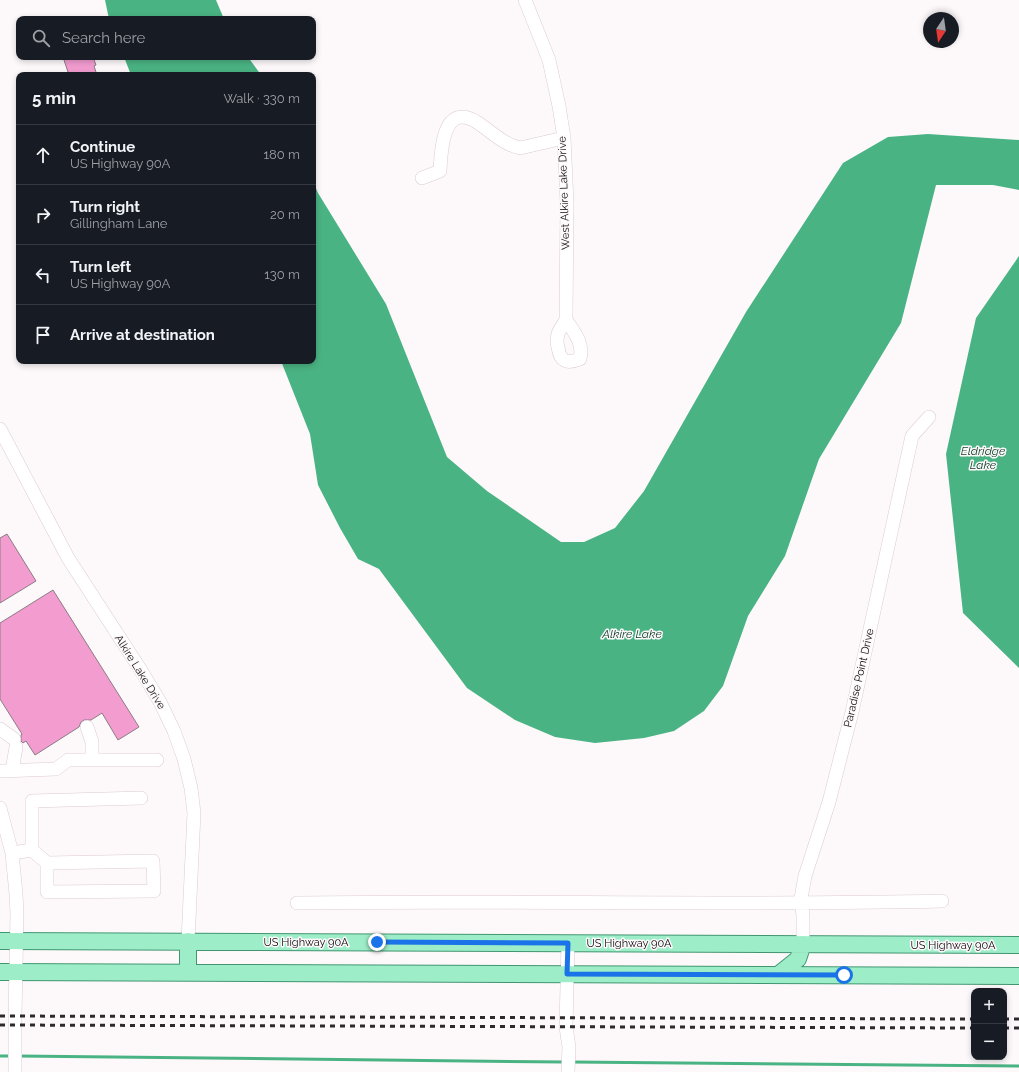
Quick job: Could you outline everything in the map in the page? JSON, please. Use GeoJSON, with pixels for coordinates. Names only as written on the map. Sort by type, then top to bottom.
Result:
{"type":"FeatureCollection","features":[{"type":"Feature","properties":{"kind":"main road","name":"US Highway 90A"},"geometry":{"type":"LineString","coordinates":[[0,941],[1019,945]]}},
{"type":"Feature","properties":{"kind":"main road"},"geometry":{"type":"LineString","coordinates":[[188,941],[188,972]]}},
{"type":"Feature","properties":{"kind":"main road"},"geometry":{"type":"LineString","coordinates":[[778,975],[798,959],[803,944]]}},
{"type":"Feature","properties":{"kind":"main road"},"geometry":{"type":"LineString","coordinates":[[0,972],[1019,976]]}},
{"type":"Feature","properties":{"kind":"street","name":"West Alkire Lake Drive"},"geometry":{"type":"LineString","coordinates":[[525,0],[549,60],[564,138],[567,203],[566,320]]}},
{"type":"Feature","properties":{"kind":"street"},"geometry":{"type":"LineString","coordinates":[[422,178],[440,171],[446,131],[452,119],[457,117],[475,121],[501,140],[520,148],[564,138]]}},
{"type":"Feature","properties":{"kind":"street","name":"Paradise Point Drive"},"geometry":{"type":"LineString","coordinates":[[803,944],[803,916],[801,898],[805,876],[829,802],[852,712],[912,436],[929,418]]}},
{"type":"Feature","properties":{"kind":"street","name":"Alkire Lake Drive"},"geometry":{"type":"LineString","coordinates":[[0,429],[68,558],[142,672],[160,702],[174,731],[184,759],[191,788],[194,813],[188,941]]}},
{"type":"Feature","properties":{"kind":"street"},"geometry":{"type":"LineString","coordinates":[[87,727],[92,742],[92,760]]}},
{"type":"Feature","properties":{"kind":"street"},"geometry":{"type":"LineString","coordinates":[[0,729],[15,743],[6,771],[56,769],[68,760],[157,760]]}},
{"type":"Feature","properties":{"kind":"street"},"geometry":{"type":"LineString","coordinates":[[47,863],[47,892],[154,891],[153,861],[47,863],[32,850],[32,800],[141,798]]}},
{"type":"Feature","properties":{"kind":"street"},"geometry":{"type":"LineString","coordinates":[[0,808],[12,853],[17,914],[15,1072]]}},
{"type":"Feature","properties":{"kind":"street"},"geometry":{"type":"LineString","coordinates":[[12,853],[32,850]]}},
{"type":"Feature","properties":{"kind":"street"},"geometry":{"type":"LineString","coordinates":[[297,903],[549,902],[801,904],[942,901]]}},
{"type":"Feature","properties":{"kind":"street"},"geometry":{"type":"LineString","coordinates":[[568,943],[566,1027],[569,1047],[568,1072]]}},
{"type":"Feature","properties":{"kind":"water"},"geometry":{"type":"Polygon","coordinates":[[[105,0],[216,0],[223,16],[108,16],[105,0]]]}},
{"type":"Feature","properties":{"kind":"water"},"geometry":{"type":"Polygon","coordinates":[[[125,60],[250,60],[259,72],[130,72],[125,60]]]}},
{"type":"Feature","properties":{"kind":"water","name":"Alkire Lake"},"geometry":{"type":"Polygon","coordinates":[[[928,134],[1019,140],[1019,190],[993,185],[936,185],[901,323],[819,459],[785,556],[748,616],[723,686],[704,711],[674,731],[644,738],[595,743],[555,737],[515,720],[467,688],[379,569],[358,559],[318,485],[310,434],[282,364],[316,364],[316,188],[386,304],[447,457],[487,491],[561,542],[584,542],[615,528],[644,491],[746,312],[843,163],[888,137],[928,134]]]}},
{"type":"Feature","properties":{"kind":"water","name":"Eldridge Lake"},"geometry":{"type":"Polygon","coordinates":[[[1019,256],[1019,668],[963,613],[946,454],[976,318],[1019,256]]]}},
{"type":"Feature","properties":{"kind":"building"},"geometry":{"type":"Polygon","coordinates":[[[64,60],[94,60],[96,65],[94,66],[96,72],[68,72],[64,60]]]}},
{"type":"Feature","properties":{"kind":"building"},"geometry":{"type":"Polygon","coordinates":[[[7,534],[36,581],[0,603],[0,538],[7,534]]]}},
{"type":"Feature","properties":{"kind":"building"},"geometry":{"type":"Polygon","coordinates":[[[53,590],[139,727],[118,740],[102,713],[91,720],[84,720],[81,722],[79,727],[35,755],[26,741],[23,743],[21,741],[22,734],[0,699],[0,623],[53,590]]]}},
{"type":"Feature","properties":{"kind":"waterway"},"geometry":{"type":"LineString","coordinates":[[0,1056],[12,1056]]}},
{"type":"Feature","properties":{"kind":"waterway"},"geometry":{"type":"LineString","coordinates":[[18,1056],[564,1062]]}},
{"type":"Feature","properties":{"kind":"waterway"},"geometry":{"type":"LineString","coordinates":[[572,1062],[1019,1066]]}},
{"type":"Feature","properties":{"kind":"railway"},"geometry":{"type":"LineString","coordinates":[[0,1016],[971,1019]]}},
{"type":"Feature","properties":{"kind":"railway"},"geometry":{"type":"LineString","coordinates":[[1007,1019],[1019,1019]]}},
{"type":"Feature","properties":{"kind":"railway"},"geometry":{"type":"LineString","coordinates":[[0,1025],[971,1028]]}},
{"type":"Feature","properties":{"kind":"railway"},"geometry":{"type":"LineString","coordinates":[[1007,1028],[1019,1028]]}},
{"type":"Feature","properties":{"kind":"route"},"geometry":{"type":"LineString","coordinates":[[377,942],[568,943],[567,974],[844,975]]}}]}
